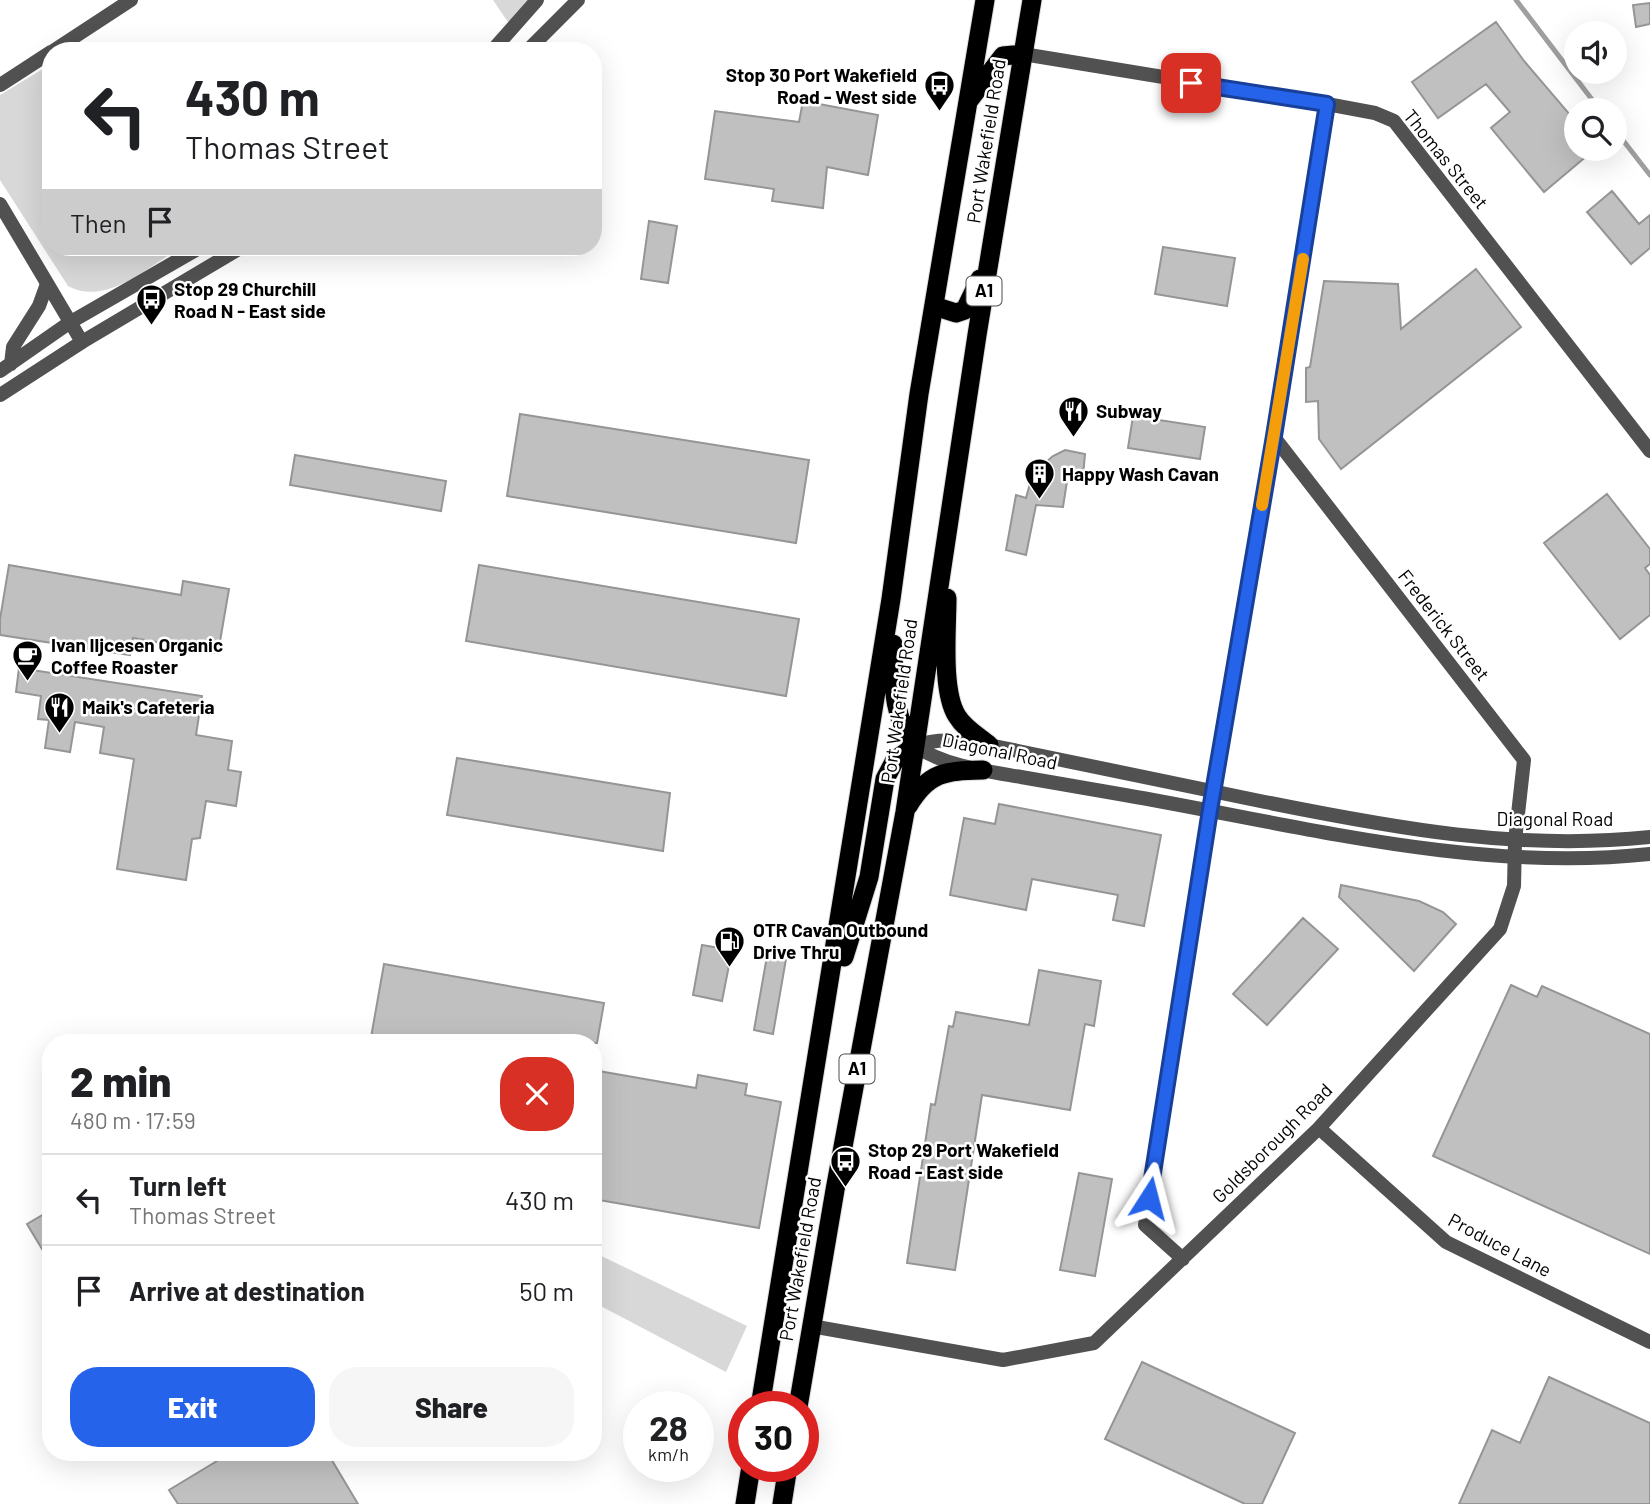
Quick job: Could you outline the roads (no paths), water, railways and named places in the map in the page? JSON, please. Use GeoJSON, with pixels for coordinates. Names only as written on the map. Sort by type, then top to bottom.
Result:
{"type":"FeatureCollection","features":[{"type":"Feature","properties":{"kind":"highway","name":"Port Wakefield Road"},"geometry":{"type":"LineString","coordinates":[[763,1391],[891,599],[919,394],[985,0]]}},
{"type":"Feature","properties":{"kind":"highway","name":"Port Wakefield Road"},"geometry":{"type":"LineString","coordinates":[[801,1391],[905,811],[947,527],[1032,0]]}},
{"type":"Feature","properties":{"kind":"highway"},"geometry":{"type":"LineString","coordinates":[[967,103],[1003,57],[1023,54]]}},
{"type":"Feature","properties":{"kind":"highway"},"geometry":{"type":"LineString","coordinates":[[934,306],[956,313],[965,310],[989,259]]}},
{"type":"Feature","properties":{"kind":"highway"},"geometry":{"type":"LineString","coordinates":[[947,527],[946,662],[949,689],[958,719],[989,745]]}},
{"type":"Feature","properties":{"kind":"highway"},"geometry":{"type":"LineString","coordinates":[[824,1025],[869,877],[885,779],[895,761],[915,746],[900,722],[895,687],[891,599]]}},
{"type":"Feature","properties":{"kind":"highway"},"geometry":{"type":"LineString","coordinates":[[905,811],[918,789],[941,773],[984,770]]}},
{"type":"Feature","properties":{"kind":"highway"},"geometry":{"type":"LineString","coordinates":[[745,1504],[748,1482]]}},
{"type":"Feature","properties":{"kind":"highway"},"geometry":{"type":"LineString","coordinates":[[782,1504],[785,1482]]}},
{"type":"Feature","properties":{"kind":"street"},"geometry":{"type":"LineString","coordinates":[[66,42],[131,0]]}},
{"type":"Feature","properties":{"kind":"street"},"geometry":{"type":"LineString","coordinates":[[500,42],[537,0]]}},
{"type":"Feature","properties":{"kind":"street"},"geometry":{"type":"LineString","coordinates":[[536,42],[578,0]]}},
{"type":"Feature","properties":{"kind":"street","name":"Thomas Street"},"geometry":{"type":"LineString","coordinates":[[1023,54],[1327,104],[1375,113],[1394,121],[1650,451]]}},
{"type":"Feature","properties":{"kind":"street"},"geometry":{"type":"LineString","coordinates":[[0,85],[42,58]]}},
{"type":"Feature","properties":{"kind":"street"},"geometry":{"type":"LineString","coordinates":[[1183,1259],[1145,1224],[1210,810],[1327,104]]}},
{"type":"Feature","properties":{"kind":"street"},"geometry":{"type":"LineString","coordinates":[[0,204],[82,342]]}},
{"type":"Feature","properties":{"kind":"street"},"geometry":{"type":"LineString","coordinates":[[5,368],[69,323],[185,256]]}},
{"type":"Feature","properties":{"kind":"street"},"geometry":{"type":"LineString","coordinates":[[0,395],[82,342],[227,256]]}},
{"type":"Feature","properties":{"kind":"street"},"geometry":{"type":"LineString","coordinates":[[5,368],[13,347],[40,306],[47,284]]}},
{"type":"Feature","properties":{"kind":"street","name":"Frederick Street"},"geometry":{"type":"LineString","coordinates":[[1274,436],[1524,760],[1515,857]]}},
{"type":"Feature","properties":{"kind":"street","name":"Diagonal Road"},"geometry":{"type":"LineString","coordinates":[[915,746],[930,741],[989,745],[1213,792],[1399,826],[1515,841],[1591,841],[1650,837]]}},
{"type":"Feature","properties":{"kind":"street","name":"Diagonal Road"},"geometry":{"type":"LineString","coordinates":[[915,746],[929,755],[984,770],[1450,851],[1573,860],[1650,854]]}},
{"type":"Feature","properties":{"kind":"street","name":"Goldsborough Road"},"geometry":{"type":"LineString","coordinates":[[811,1326],[1003,1360],[1094,1343],[1318,1128],[1500,929],[1514,886],[1515,857]]}},
{"type":"Feature","properties":{"kind":"street","name":"Produce Lane"},"geometry":{"type":"LineString","coordinates":[[1318,1128],[1446,1242],[1650,1342]]}},
{"type":"Feature","properties":{"kind":"waterway"},"geometry":{"type":"LineString","coordinates":[[1516,0],[1591,98]]}},
{"type":"Feature","properties":{"kind":"waterway"},"geometry":{"type":"LineString","coordinates":[[1627,145],[1650,175]]}},
{"type":"Feature","properties":{"kind":"place","name":"Stop 30 Port Wakefield Road - West side"},"geometry":{"type":"Point","coordinates":[940,113]}},
{"type":"Feature","properties":{"kind":"place","name":"Stop 29 Churchill Road N - East side"},"geometry":{"type":"Point","coordinates":[151,327]}},
{"type":"Feature","properties":{"kind":"place","name":"Subway"},"geometry":{"type":"Point","coordinates":[1073,438]}},
{"type":"Feature","properties":{"kind":"place","name":"Happy Wash Cavan"},"geometry":{"type":"Point","coordinates":[1039,501]}},
{"type":"Feature","properties":{"kind":"place","name":"Ivan Iljcesen Organic Coffee Roaster"},"geometry":{"type":"Point","coordinates":[28,683]}},
{"type":"Feature","properties":{"kind":"place","name":"Maik's Cafeteria"},"geometry":{"type":"Point","coordinates":[59,734]}},
{"type":"Feature","properties":{"kind":"place","name":"OTR Cavan Outbound Drive Thru"},"geometry":{"type":"Point","coordinates":[730,968]}},
{"type":"Feature","properties":{"kind":"place","name":"Stop 29 Port Wakefield Road - East side"},"geometry":{"type":"Point","coordinates":[845,1188]}}]}
